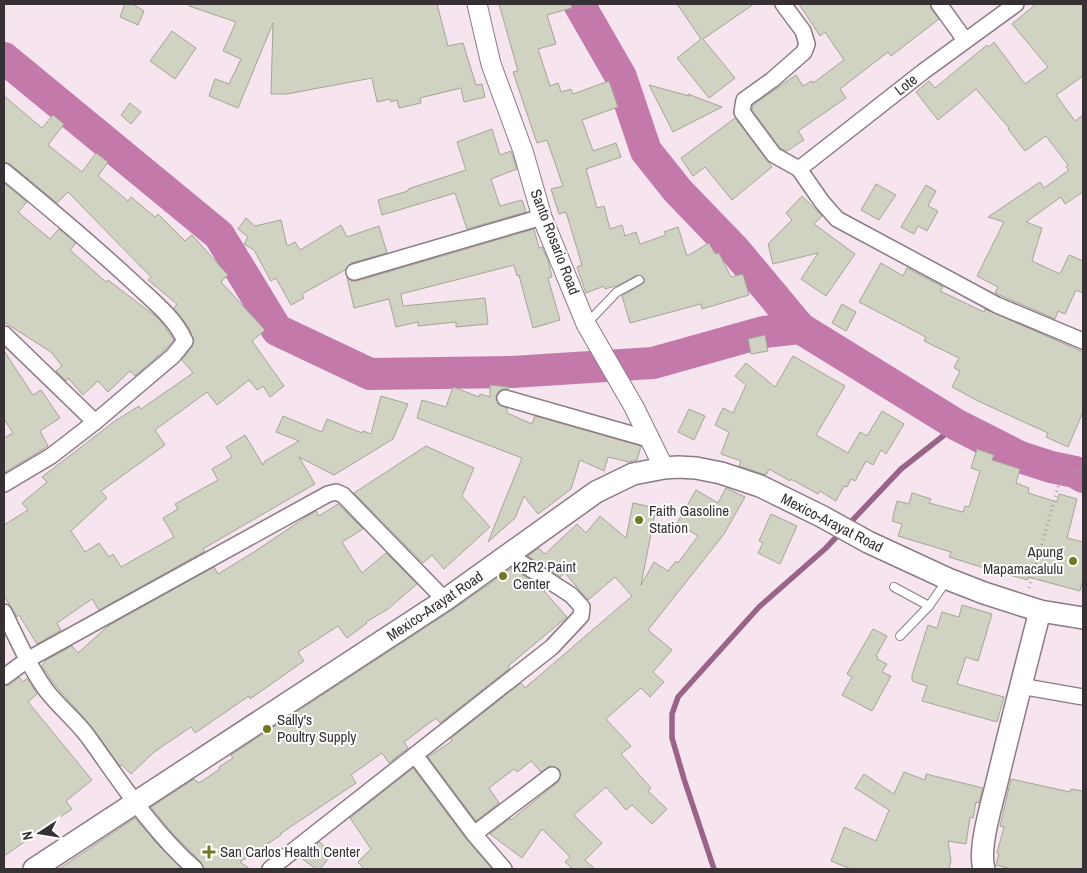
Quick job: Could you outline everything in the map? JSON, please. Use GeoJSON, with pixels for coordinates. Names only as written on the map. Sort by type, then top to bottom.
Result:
{"type":"FeatureCollection","features":[{"type":"Feature","properties":{"kind":"main road","name":"Mexico-Arayat Road"},"geometry":{"type":"LineString","coordinates":[[34,869],[445,600],[596,492],[633,474],[664,468],[696,468],[721,473],[760,486],[868,542],[948,579],[1032,608],[1083,618]]}},
{"type":"Feature","properties":{"kind":"main road"},"geometry":{"type":"LineString","coordinates":[[984,869],[982,864],[984,843],[1020,686],[1032,608]]}},
{"type":"Feature","properties":{"kind":"street","name":"Santo Rosario Road"},"geometry":{"type":"LineString","coordinates":[[477,4],[492,64],[523,151],[542,217],[586,324],[652,440],[664,468]]}},
{"type":"Feature","properties":{"kind":"street"},"geometry":{"type":"LineString","coordinates":[[782,4],[804,31],[806,44],[804,52],[772,80],[744,100],[742,112],[774,155],[799,169],[822,202],[837,219],[997,305],[1083,341]]}},
{"type":"Feature","properties":{"kind":"street"},"geometry":{"type":"LineString","coordinates":[[939,4],[965,40]]}},
{"type":"Feature","properties":{"kind":"street","name":"Lote"},"geometry":{"type":"LineString","coordinates":[[799,169],[965,40],[1016,4]]}},
{"type":"Feature","properties":{"kind":"street"},"geometry":{"type":"LineString","coordinates":[[4,171],[152,300],[179,328],[185,341],[173,356],[96,422],[51,456],[4,484]]}},
{"type":"Feature","properties":{"kind":"street"},"geometry":{"type":"LineString","coordinates":[[354,272],[542,217]]}},
{"type":"Feature","properties":{"kind":"street"},"geometry":{"type":"LineString","coordinates":[[4,334],[96,422]]}},
{"type":"Feature","properties":{"kind":"street"},"geometry":{"type":"LineString","coordinates":[[505,398],[652,440]]}},
{"type":"Feature","properties":{"kind":"street"},"geometry":{"type":"LineString","coordinates":[[4,677],[27,660],[298,510],[328,494],[336,492],[343,495],[445,600]]}},
{"type":"Feature","properties":{"kind":"street"},"geometry":{"type":"LineString","coordinates":[[270,869],[552,647],[581,616],[582,607],[571,595],[509,555]]}},
{"type":"Feature","properties":{"kind":"street"},"geometry":{"type":"LineString","coordinates":[[4,612],[27,660],[47,691],[87,736],[135,802],[179,855],[195,869]]}},
{"type":"Feature","properties":{"kind":"street"},"geometry":{"type":"LineString","coordinates":[[1020,686],[1083,697]]}},
{"type":"Feature","properties":{"kind":"street"},"geometry":{"type":"LineString","coordinates":[[415,756],[474,834],[504,869]]}},
{"type":"Feature","properties":{"kind":"street"},"geometry":{"type":"LineString","coordinates":[[474,834],[552,775]]}},
{"type":"Feature","properties":{"kind":"lane"},"geometry":{"type":"LineString","coordinates":[[586,324],[616,292],[639,280]]}},
{"type":"Feature","properties":{"kind":"lane"},"geometry":{"type":"LineString","coordinates":[[900,636],[928,606],[948,579]]}},
{"type":"Feature","properties":{"kind":"lane"},"geometry":{"type":"LineString","coordinates":[[894,587],[928,606]]}},
{"type":"Feature","properties":{"kind":"path"},"geometry":{"type":"LineString","coordinates":[[1032,608],[1059,484],[1083,465]]}},
{"type":"Feature","properties":{"kind":"building"},"geometry":{"type":"Polygon","coordinates":[[[125,4],[133,4],[144,11],[138,25],[120,17],[125,4]]]}},
{"type":"Feature","properties":{"kind":"building"},"geometry":{"type":"Polygon","coordinates":[[[190,4],[437,4],[448,46],[463,43],[476,85],[482,84],[485,97],[464,102],[461,88],[420,98],[421,103],[399,108],[397,100],[391,102],[390,99],[377,102],[372,78],[287,94],[271,94],[273,23],[238,108],[209,96],[215,79],[229,84],[241,59],[223,51],[236,22],[189,6],[190,4]]]}},
{"type":"Feature","properties":{"kind":"building"},"geometry":{"type":"Polygon","coordinates":[[[499,4],[571,4],[572,8],[547,15],[556,44],[538,49],[550,86],[558,83],[561,92],[571,89],[573,94],[609,81],[618,107],[582,120],[593,151],[616,143],[621,157],[586,169],[597,208],[604,206],[610,229],[622,225],[625,236],[636,232],[640,244],[666,235],[664,232],[678,227],[687,256],[709,243],[715,254],[719,253],[731,277],[743,274],[749,295],[702,309],[701,304],[630,323],[622,296],[644,283],[645,280],[642,276],[637,275],[619,285],[605,289],[604,286],[586,293],[577,267],[582,265],[566,212],[559,214],[551,189],[563,186],[547,140],[537,143],[513,72],[518,71],[499,4]]]}},
{"type":"Feature","properties":{"kind":"building"},"geometry":{"type":"Polygon","coordinates":[[[677,4],[754,4],[703,39],[735,78],[709,98],[677,58],[701,39],[677,4]]]}},
{"type":"Feature","properties":{"kind":"building"},"geometry":{"type":"Polygon","coordinates":[[[799,4],[930,4],[931,9],[939,19],[891,56],[888,52],[840,89],[846,98],[798,131],[804,140],[787,151],[780,148],[752,110],[753,105],[796,75],[803,86],[812,81],[813,83],[844,60],[825,32],[820,36],[799,4]]]}},
{"type":"Feature","properties":{"kind":"building"},"geometry":{"type":"Polygon","coordinates":[[[1036,4],[1083,4],[1083,76],[1056,95],[1075,121],[1083,115],[1083,192],[1065,204],[1061,197],[1026,222],[1042,228],[1032,261],[1060,274],[1069,255],[1083,261],[1083,293],[1076,290],[1065,314],[1058,311],[1055,319],[995,293],[998,287],[977,276],[1004,222],[988,217],[1040,182],[1044,188],[1069,170],[1066,167],[1068,165],[1046,136],[1025,151],[1009,128],[976,89],[938,120],[916,92],[929,81],[935,88],[987,45],[989,47],[994,42],[1025,84],[1048,67],[1012,24],[1036,4]]]}},
{"type":"Feature","properties":{"kind":"building"},"geometry":{"type":"Polygon","coordinates":[[[172,31],[196,48],[175,79],[150,61],[172,31]]]}},
{"type":"Feature","properties":{"kind":"building"},"geometry":{"type":"Polygon","coordinates":[[[649,85],[689,96],[688,94],[722,107],[673,132],[649,85]]]}},
{"type":"Feature","properties":{"kind":"building"},"geometry":{"type":"Polygon","coordinates":[[[4,96],[42,128],[53,115],[64,124],[48,145],[82,172],[96,153],[108,162],[98,176],[128,201],[131,197],[155,217],[158,214],[185,241],[192,235],[228,275],[221,282],[265,330],[252,341],[284,386],[270,397],[263,386],[257,390],[249,380],[217,405],[207,392],[155,430],[165,445],[101,491],[107,498],[71,531],[85,552],[99,543],[109,557],[113,554],[121,567],[174,537],[163,518],[178,509],[175,504],[218,480],[212,469],[232,457],[226,447],[245,435],[263,465],[265,461],[299,441],[276,432],[283,416],[322,432],[327,419],[362,433],[363,431],[371,434],[381,396],[408,404],[393,439],[334,475],[299,457],[315,484],[203,549],[205,551],[99,610],[92,599],[57,623],[61,630],[37,644],[19,615],[17,617],[4,596],[4,525],[28,510],[22,503],[47,482],[42,477],[115,421],[139,406],[141,409],[193,373],[182,360],[192,347],[194,341],[189,328],[174,308],[177,304],[148,280],[151,277],[68,192],[57,203],[10,164],[4,162],[4,96]]]}},
{"type":"Feature","properties":{"kind":"building"},"geometry":{"type":"Polygon","coordinates":[[[130,103],[141,112],[131,124],[121,115],[130,103]]]}},
{"type":"Feature","properties":{"kind":"building"},"geometry":{"type":"Polygon","coordinates":[[[735,118],[772,167],[732,200],[705,167],[693,176],[681,158],[735,118]]]}},
{"type":"Feature","properties":{"kind":"building"},"geometry":{"type":"Polygon","coordinates":[[[492,129],[500,155],[511,151],[517,169],[491,179],[500,206],[522,200],[526,212],[467,229],[455,193],[382,215],[378,200],[466,170],[457,142],[492,129]]]}},
{"type":"Feature","properties":{"kind":"building"},"geometry":{"type":"Polygon","coordinates":[[[4,183],[27,202],[18,212],[50,239],[59,229],[76,243],[70,250],[106,282],[108,280],[159,319],[174,340],[135,376],[130,371],[108,392],[98,381],[83,395],[68,378],[66,381],[56,371],[62,366],[51,352],[4,322],[4,183]]]}},
{"type":"Feature","properties":{"kind":"building"},"geometry":{"type":"Polygon","coordinates":[[[876,184],[896,195],[879,220],[861,210],[876,184]]]}},
{"type":"Feature","properties":{"kind":"building"},"geometry":{"type":"Polygon","coordinates":[[[926,185],[936,191],[928,206],[938,211],[927,231],[918,226],[914,234],[901,227],[926,185]]]}},
{"type":"Feature","properties":{"kind":"building"},"geometry":{"type":"Polygon","coordinates":[[[802,196],[822,216],[814,224],[855,254],[826,296],[801,279],[818,253],[773,264],[768,244],[792,220],[786,213],[802,196]]]}},
{"type":"Feature","properties":{"kind":"building"},"geometry":{"type":"Polygon","coordinates":[[[246,218],[255,226],[281,220],[287,246],[295,242],[300,250],[341,225],[347,237],[379,226],[387,253],[351,263],[345,270],[302,294],[304,298],[291,305],[276,278],[271,281],[254,250],[244,244],[248,237],[238,229],[246,218]]]}},
{"type":"Feature","properties":{"kind":"building"},"geometry":{"type":"Polygon","coordinates":[[[534,229],[539,248],[542,247],[548,260],[552,277],[548,278],[560,320],[533,328],[519,275],[517,276],[514,265],[401,294],[403,306],[485,298],[488,324],[456,327],[456,322],[418,326],[418,322],[396,327],[389,299],[354,308],[347,277],[351,281],[357,281],[534,229]]]}},
{"type":"Feature","properties":{"kind":"building"},"geometry":{"type":"Polygon","coordinates":[[[881,263],[903,276],[907,268],[943,287],[940,291],[984,312],[985,309],[1083,352],[1083,412],[1068,447],[1046,437],[1048,433],[952,387],[960,371],[954,368],[959,358],[924,341],[926,337],[859,302],[881,263]]]}},
{"type":"Feature","properties":{"kind":"building"},"geometry":{"type":"Polygon","coordinates":[[[842,304],[856,312],[846,331],[832,323],[842,304]]]}},
{"type":"Feature","properties":{"kind":"building"},"geometry":{"type":"Polygon","coordinates":[[[765,335],[768,351],[751,354],[748,339],[765,335]]]}},
{"type":"Feature","properties":{"kind":"building"},"geometry":{"type":"Polygon","coordinates":[[[4,351],[33,395],[41,390],[60,418],[40,431],[48,446],[4,473],[4,438],[13,433],[4,419],[4,351]]]}},
{"type":"Feature","properties":{"kind":"building"},"geometry":{"type":"Polygon","coordinates":[[[793,356],[845,386],[816,435],[848,453],[860,432],[867,436],[882,411],[904,424],[886,454],[881,450],[873,465],[866,461],[855,481],[851,479],[847,487],[844,486],[836,501],[820,491],[818,494],[769,469],[766,475],[739,466],[741,461],[721,454],[729,432],[715,425],[723,408],[733,413],[746,385],[735,376],[746,363],[775,387],[793,356]]]}},
{"type":"Feature","properties":{"kind":"building"},"geometry":{"type":"Polygon","coordinates":[[[490,385],[509,387],[499,391],[496,396],[498,404],[507,408],[507,413],[532,424],[535,416],[641,446],[637,460],[629,462],[608,457],[604,471],[580,460],[571,489],[538,514],[524,496],[515,518],[488,542],[522,458],[417,418],[422,400],[446,407],[453,387],[479,397],[480,394],[490,397],[490,385]]]}},
{"type":"Feature","properties":{"kind":"building"},"geometry":{"type":"Polygon","coordinates":[[[689,409],[705,416],[694,440],[678,432],[689,409]]]}},
{"type":"Feature","properties":{"kind":"building"},"geometry":{"type":"Polygon","coordinates":[[[426,446],[474,468],[462,496],[490,527],[444,569],[432,555],[423,563],[354,493],[426,446]]]}},
{"type":"Feature","properties":{"kind":"building"},"geometry":{"type":"Polygon","coordinates":[[[977,449],[994,455],[992,460],[1020,469],[1016,483],[1029,488],[1028,493],[1057,502],[1059,494],[1077,499],[1067,538],[1083,542],[1083,580],[1080,591],[1028,577],[1028,580],[994,571],[949,557],[951,552],[898,536],[902,524],[892,521],[897,501],[909,504],[912,493],[931,499],[929,503],[963,512],[965,506],[969,507],[980,471],[971,468],[977,449]]]}},
{"type":"Feature","properties":{"kind":"building"},"geometry":{"type":"Polygon","coordinates":[[[726,488],[745,497],[724,534],[648,630],[672,650],[653,672],[664,682],[650,697],[641,688],[606,719],[631,746],[621,754],[651,788],[648,791],[667,809],[652,824],[632,805],[626,810],[606,787],[574,815],[602,843],[585,860],[595,869],[573,869],[565,862],[570,857],[542,829],[522,858],[490,834],[510,818],[511,820],[558,782],[561,774],[559,769],[550,766],[541,772],[531,761],[517,772],[514,769],[489,788],[499,803],[476,821],[428,757],[452,741],[451,738],[521,683],[525,688],[632,596],[615,577],[588,600],[565,573],[560,577],[528,556],[539,548],[545,554],[577,524],[586,533],[600,516],[626,538],[633,503],[656,508],[641,585],[654,562],[668,571],[676,561],[678,563],[698,536],[677,523],[696,490],[718,503],[726,488]]]}},
{"type":"Feature","properties":{"kind":"building"},"geometry":{"type":"Polygon","coordinates":[[[338,504],[363,529],[342,542],[362,573],[386,553],[417,584],[388,609],[366,622],[347,638],[338,626],[298,652],[304,661],[250,699],[249,696],[195,733],[191,727],[154,752],[131,774],[122,765],[120,766],[91,726],[54,684],[42,666],[46,660],[72,646],[78,653],[108,626],[214,567],[218,574],[316,511],[319,516],[338,504]]]}},
{"type":"Feature","properties":{"kind":"building"},"geometry":{"type":"Polygon","coordinates":[[[771,514],[797,526],[780,564],[758,553],[763,543],[759,541],[771,514]]]}},
{"type":"Feature","properties":{"kind":"building"},"geometry":{"type":"Polygon","coordinates":[[[512,568],[546,590],[544,591],[567,617],[508,666],[510,668],[440,723],[436,718],[404,742],[408,748],[389,763],[382,753],[351,775],[356,783],[240,862],[250,869],[204,869],[201,862],[172,833],[151,807],[194,779],[199,783],[233,758],[231,755],[452,610],[512,568]]]}},
{"type":"Feature","properties":{"kind":"building"},"geometry":{"type":"Polygon","coordinates":[[[962,605],[992,614],[978,661],[966,657],[957,684],[1004,697],[997,722],[922,701],[927,686],[912,681],[912,675],[928,625],[937,628],[942,612],[959,617],[962,605]]]}},
{"type":"Feature","properties":{"kind":"building"},"geometry":{"type":"Polygon","coordinates":[[[873,629],[887,636],[876,656],[878,657],[877,659],[887,664],[882,672],[891,676],[872,711],[842,695],[852,677],[847,674],[873,629]]]}},
{"type":"Feature","properties":{"kind":"building"},"geometry":{"type":"Polygon","coordinates":[[[19,677],[23,682],[27,678],[37,694],[28,702],[92,780],[66,801],[72,809],[4,856],[4,686],[10,685],[19,677]]]}},
{"type":"Feature","properties":{"kind":"building"},"geometry":{"type":"Polygon","coordinates":[[[413,768],[467,840],[492,869],[364,869],[358,862],[371,849],[350,818],[413,768]]]}},
{"type":"Feature","properties":{"kind":"building"},"geometry":{"type":"Polygon","coordinates":[[[904,772],[925,780],[926,774],[983,788],[979,803],[976,802],[973,818],[970,817],[966,844],[948,841],[951,861],[949,869],[851,869],[831,861],[844,827],[876,841],[889,810],[855,788],[864,774],[894,794],[904,772]]]}},
{"type":"Feature","properties":{"kind":"building"},"geometry":{"type":"Polygon","coordinates":[[[1011,779],[1070,792],[1071,789],[1083,791],[1083,869],[1011,869],[996,865],[1004,827],[1000,826],[1011,779]]]}},
{"type":"Feature","properties":{"kind":"building"},"geometry":{"type":"Polygon","coordinates":[[[135,818],[182,869],[59,869],[135,818]]]}},
{"type":"Feature","properties":{"kind":"building"},"geometry":{"type":"Polygon","coordinates":[[[319,842],[333,853],[320,869],[316,869],[301,858],[319,842]]]}},
{"type":"Feature","properties":{"kind":"waterway"},"geometry":{"type":"LineString","coordinates":[[579,4],[621,77],[646,151],[678,191],[734,249],[800,328],[957,425],[1020,457],[1075,472],[1083,477]]}},
{"type":"Feature","properties":{"kind":"waterway"},"geometry":{"type":"LineString","coordinates":[[4,58],[219,235],[277,330],[370,374],[512,372],[653,363],[764,332],[800,328]]}},
{"type":"Feature","properties":{"kind":"waterway"},"geometry":{"type":"LineString","coordinates":[[848,525],[901,469],[957,425]]}},
{"type":"Feature","properties":{"kind":"waterway"},"geometry":{"type":"LineString","coordinates":[[714,869],[672,738],[672,714],[678,697],[759,607],[826,548],[841,532]]}},
{"type":"Feature","properties":{"kind":"place","name":"Faith Gasoline Station"},"geometry":{"type":"Point","coordinates":[639,520]}},
{"type":"Feature","properties":{"kind":"place","name":"Apung Mapamacalulu"},"geometry":{"type":"Point","coordinates":[1073,561]}},
{"type":"Feature","properties":{"kind":"place","name":"K2R2 Paint Center"},"geometry":{"type":"Point","coordinates":[503,576]}},
{"type":"Feature","properties":{"kind":"place","name":"Sally's Poultry Supply"},"geometry":{"type":"Point","coordinates":[267,729]}},
{"type":"Feature","properties":{"kind":"place","name":"San Carlos Health Center"},"geometry":{"type":"Point","coordinates":[209,852]}}]}
